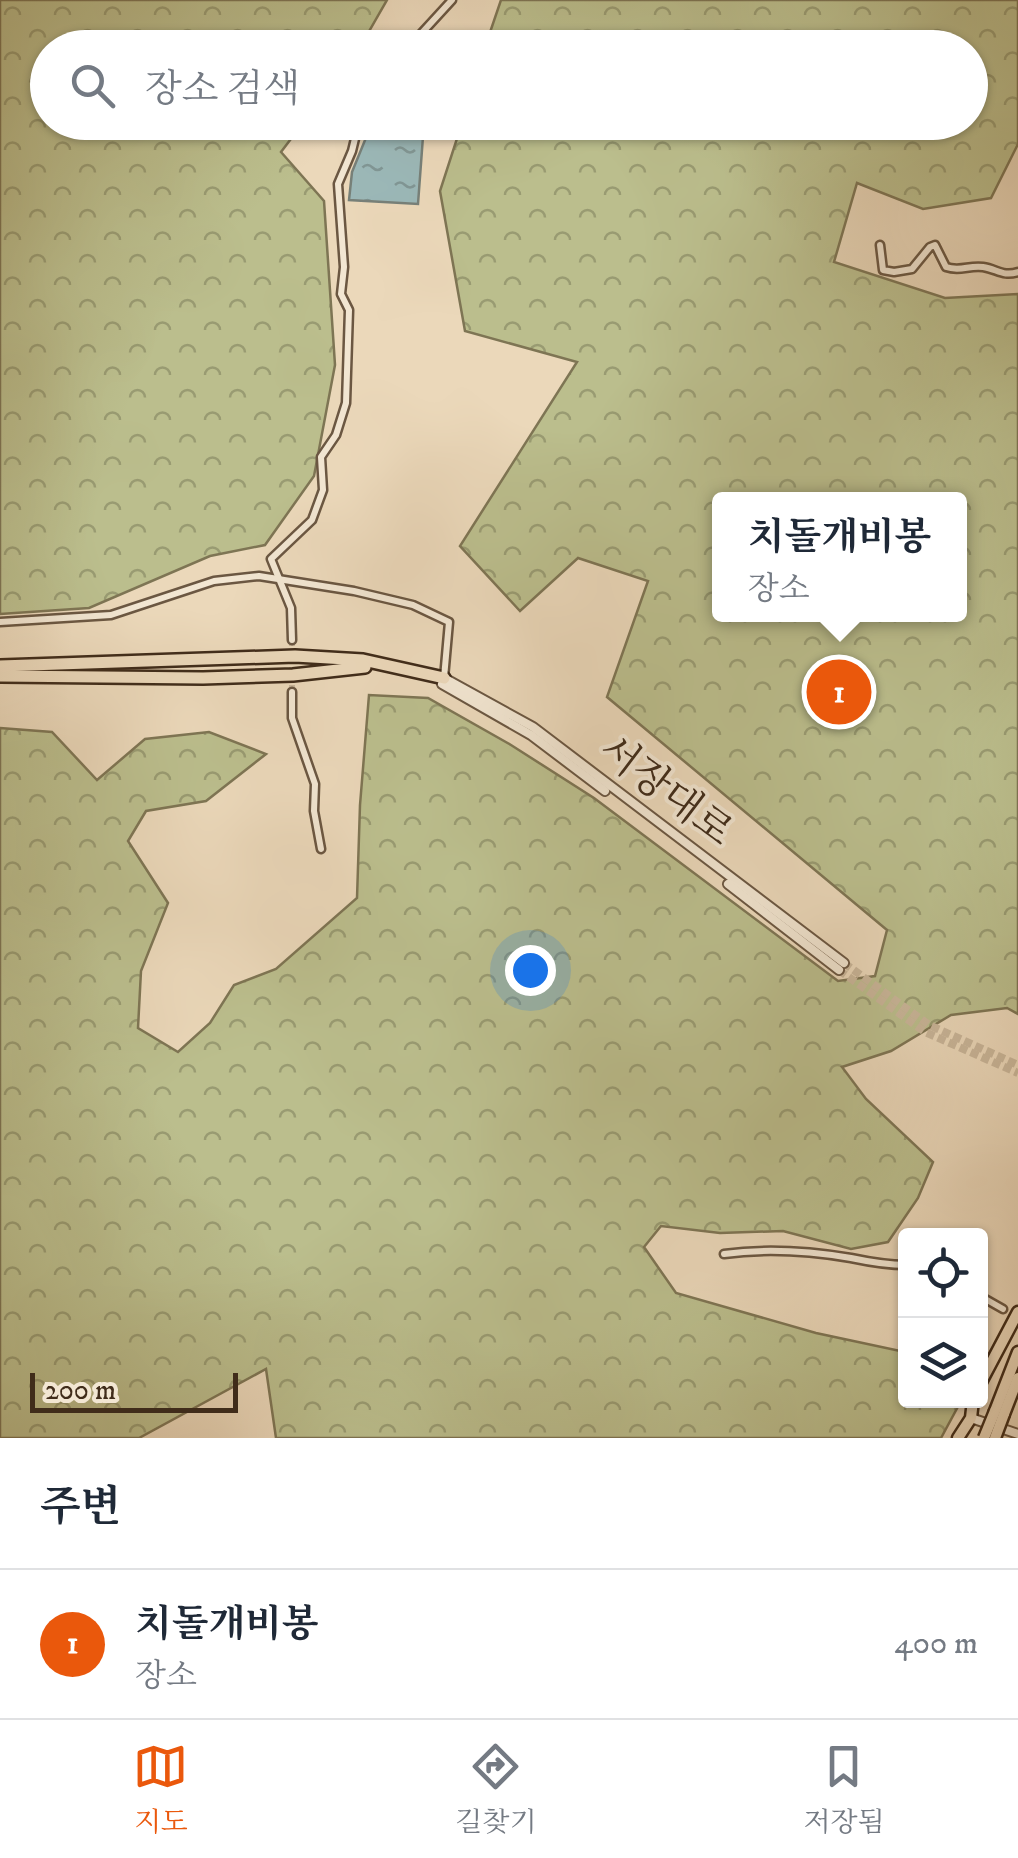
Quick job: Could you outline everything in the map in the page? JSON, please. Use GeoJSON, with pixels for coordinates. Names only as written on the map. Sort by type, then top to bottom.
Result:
{"type":"FeatureCollection","features":[{"type":"Feature","properties":{"kind":"highway"},"geometry":{"type":"LineString","coordinates":[[0,666],[295,656],[363,660],[443,681]]}},
{"type":"Feature","properties":{"kind":"highway"},"geometry":{"type":"LineString","coordinates":[[0,676],[203,678],[292,675],[363,666],[443,681]]}},
{"type":"Feature","properties":{"kind":"highway"},"geometry":{"type":"LineString","coordinates":[[988,1369],[1018,1312]]}},
{"type":"Feature","properties":{"kind":"highway"},"geometry":{"type":"LineString","coordinates":[[995,1438],[1018,1352]]}},
{"type":"Feature","properties":{"kind":"highway"},"geometry":{"type":"LineString","coordinates":[[984,1438],[1018,1378]]}},
{"type":"Feature","properties":{"kind":"highway"},"geometry":{"type":"LineString","coordinates":[[958,1438],[971,1418],[972,1408]]}},
{"type":"Feature","properties":{"kind":"street"},"geometry":{"type":"LineString","coordinates":[[424,30],[452,0]]}},
{"type":"Feature","properties":{"kind":"street"},"geometry":{"type":"LineString","coordinates":[[292,640],[291,608],[271,559],[312,520],[323,490],[321,457],[336,435],[346,403],[349,310],[341,294],[344,268],[338,184],[355,140]]}},
{"type":"Feature","properties":{"kind":"street"},"geometry":{"type":"LineString","coordinates":[[880,245],[883,270],[912,269],[935,245],[946,267],[956,270],[980,266],[1008,275],[1018,272]]}},
{"type":"Feature","properties":{"kind":"street"},"geometry":{"type":"LineString","coordinates":[[0,622],[111,614],[214,581],[260,576],[413,605],[449,622],[443,681]]}},
{"type":"Feature","properties":{"kind":"street","name":"서장대로"},"geometry":{"type":"LineString","coordinates":[[443,681],[531,735],[841,966]]}},
{"type":"Feature","properties":{"kind":"street"},"geometry":{"type":"LineString","coordinates":[[292,692],[292,718],[316,784],[314,811],[321,849]]}},
{"type":"Feature","properties":{"kind":"street"},"geometry":{"type":"LineString","coordinates":[[724,1254],[769,1250],[898,1265]]}},
{"type":"Feature","properties":{"kind":"street"},"geometry":{"type":"LineString","coordinates":[[988,1301],[1003,1309]]}},
{"type":"Feature","properties":{"kind":"street"},"geometry":{"type":"LineString","coordinates":[[971,1418],[1018,1434]]}},
{"type":"Feature","properties":{"kind":"green space"},"geometry":{"type":"Polygon","coordinates":[[[0,0],[387,0],[370,30],[30,30],[30,140],[290,140],[281,152],[324,201],[335,365],[314,476],[265,545],[210,556],[89,608],[0,614],[0,0]]]}},
{"type":"Feature","properties":{"kind":"green space"},"geometry":{"type":"Polygon","coordinates":[[[501,0],[1018,0],[1018,144],[991,198],[923,209],[857,183],[834,262],[945,298],[1018,294],[1018,1014],[1007,1008],[951,1015],[891,1051],[842,1067],[866,1099],[933,1162],[918,1198],[888,1242],[851,1249],[783,1231],[720,1233],[661,1226],[644,1247],[676,1293],[816,1333],[898,1351],[898,1408],[957,1408],[941,1438],[276,1438],[266,1369],[139,1438],[0,1438],[0,728],[52,732],[97,780],[145,739],[209,732],[266,754],[206,801],[146,811],[128,841],[168,903],[141,971],[138,1028],[178,1052],[210,1023],[234,985],[276,969],[357,898],[369,695],[428,698],[594,798],[838,981],[875,976],[887,930],[607,697],[648,581],[578,558],[520,611],[460,546],[577,362],[465,331],[440,191],[456,140],[988,140],[988,30],[491,30],[501,0]]]}},
{"type":"Feature","properties":{"kind":"water"},"geometry":{"type":"Polygon","coordinates":[[[365,140],[423,140],[418,204],[349,200],[352,172],[365,140]]]}},
{"type":"Feature","properties":{"kind":"tunnel"},"geometry":{"type":"LineString","coordinates":[[292,640],[292,692]]}},
{"type":"Feature","properties":{"kind":"tunnel"},"geometry":{"type":"LineString","coordinates":[[844,963],[929,1025],[1018,1065]]}},
{"type":"Feature","properties":{"kind":"tunnel"},"geometry":{"type":"LineString","coordinates":[[839,970],[925,1032],[1018,1073]]}},
{"type":"Feature","properties":{"kind":"place","name":"치돌개비봉"},"geometry":{"type":"Point","coordinates":[839,692]}}]}
